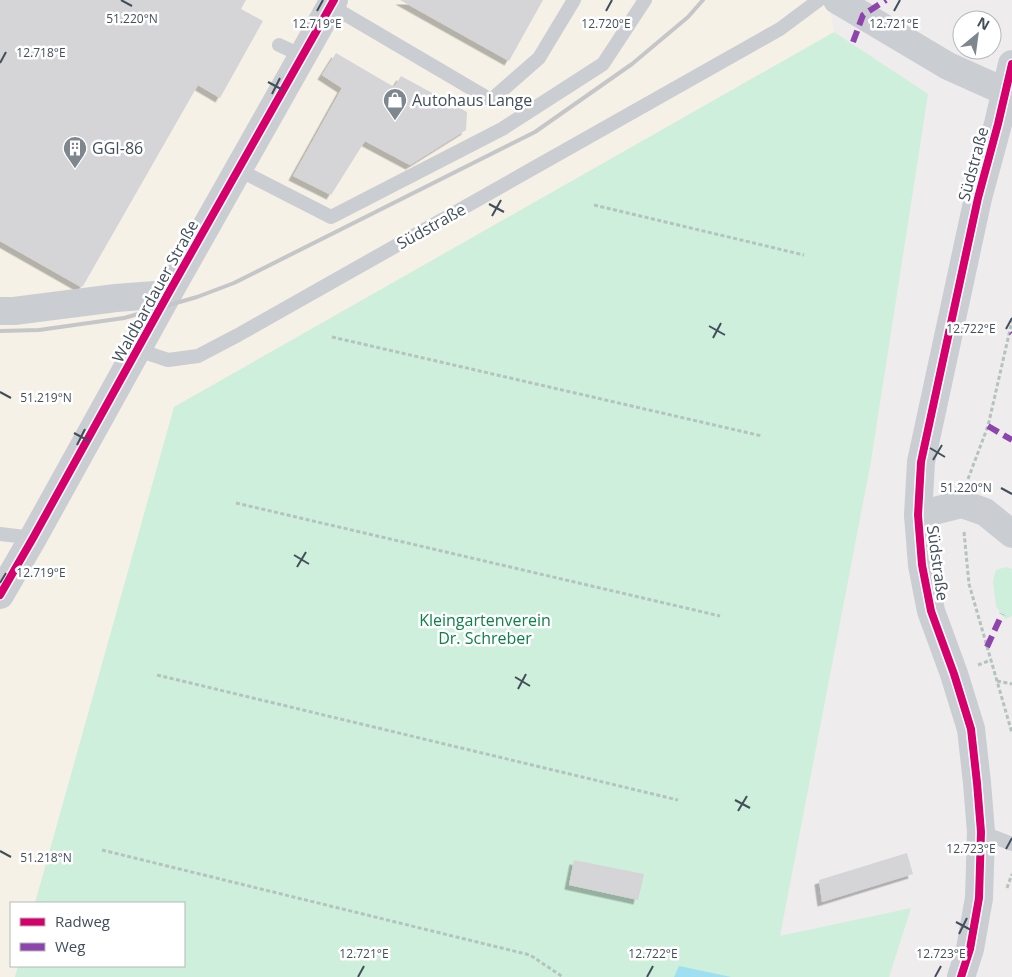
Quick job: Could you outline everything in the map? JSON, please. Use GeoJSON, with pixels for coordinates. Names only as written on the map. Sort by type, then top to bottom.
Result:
{"type":"FeatureCollection","features":[{"type":"Feature","properties":{"kind":"street"},"geometry":{"type":"LineString","coordinates":[[837,0],[948,66],[1006,92]]}},
{"type":"Feature","properties":{"kind":"street","name":"Waldbardauer Straße"},"geometry":{"type":"LineString","coordinates":[[0,595],[34,538],[168,294],[239,170],[291,50],[333,3]]}},
{"type":"Feature","properties":{"kind":"street","name":"Südstraße"},"geometry":{"type":"LineString","coordinates":[[961,977],[970,949],[979,898],[981,832],[978,783],[971,729],[932,611],[922,566],[918,515],[921,462],[978,198],[1012,64]]}},
{"type":"Feature","properties":{"kind":"street"},"geometry":{"type":"LineString","coordinates":[[0,310],[14,311],[116,298],[168,294]]}},
{"type":"Feature","properties":{"kind":"street"},"geometry":{"type":"LineString","coordinates":[[918,515],[962,504],[985,512],[1012,534]]}},
{"type":"Feature","properties":{"kind":"lane"},"geometry":{"type":"LineString","coordinates":[[333,3],[492,100],[539,58],[574,0]]}},
{"type":"Feature","properties":{"kind":"lane"},"geometry":{"type":"LineString","coordinates":[[239,170],[331,217],[502,129],[603,64],[645,0]]}},
{"type":"Feature","properties":{"kind":"lane","name":"Südstraße"},"geometry":{"type":"LineString","coordinates":[[138,350],[168,360],[198,356],[780,29],[819,0]]}},
{"type":"Feature","properties":{"kind":"lane"},"geometry":{"type":"LineString","coordinates":[[0,534],[34,538]]}},
{"type":"Feature","properties":{"kind":"lane"},"geometry":{"type":"LineString","coordinates":[[981,832],[1012,844]]}},
{"type":"Feature","properties":{"kind":"path"},"geometry":{"type":"LineString","coordinates":[[594,205],[804,255]]}},
{"type":"Feature","properties":{"kind":"path"},"geometry":{"type":"LineString","coordinates":[[332,337],[762,436]]}},
{"type":"Feature","properties":{"kind":"path"},"geometry":{"type":"LineString","coordinates":[[236,503],[720,616]]}},
{"type":"Feature","properties":{"kind":"path"},"geometry":{"type":"LineString","coordinates":[[991,660],[1012,733]]}},
{"type":"Feature","properties":{"kind":"path"},"geometry":{"type":"LineString","coordinates":[[157,675],[678,800]]}},
{"type":"Feature","properties":{"kind":"path"},"geometry":{"type":"LineString","coordinates":[[997,681],[1012,684]]}},
{"type":"Feature","properties":{"kind":"path"},"geometry":{"type":"LineString","coordinates":[[102,850],[530,955],[563,977]]}},
{"type":"Feature","properties":{"kind":"shaded area"},"geometry":{"type":"Polygon","coordinates":[[[0,0],[828,0],[834,32],[174,407],[35,902],[10,902],[10,967],[18,967],[15,977],[0,977],[0,0]]]}},
{"type":"Feature","properties":{"kind":"green space","name":"Kleingartenverein Dr. Schreber"},"geometry":{"type":"Polygon","coordinates":[[[834,32],[928,94],[871,461],[780,936],[911,908],[889,977],[15,977],[18,967],[185,967],[185,902],[35,902],[174,407],[834,32]]]}},
{"type":"Feature","properties":{"kind":"green space"},"geometry":{"type":"Polygon","coordinates":[[[1006,567],[1012,569],[1012,616],[1005,619],[996,606],[993,581],[996,570],[1006,567]]]}},
{"type":"Feature","properties":{"kind":"water"},"geometry":{"type":"Polygon","coordinates":[[[679,966],[731,977],[674,977],[679,966]]]}},
{"type":"Feature","properties":{"kind":"building","name":"GGI-86"},"geometry":{"type":"Polygon","coordinates":[[[0,0],[246,0],[241,9],[263,21],[220,98],[198,85],[81,287],[0,241],[0,0]]]}},
{"type":"Feature","properties":{"kind":"building"},"geometry":{"type":"Polygon","coordinates":[[[400,0],[543,0],[509,61],[400,0]]]}},
{"type":"Feature","properties":{"kind":"building","name":"Autohaus Lange"},"geometry":{"type":"Polygon","coordinates":[[[336,53],[394,87],[401,76],[467,112],[466,130],[410,165],[365,141],[331,195],[293,176],[342,88],[322,75],[336,53]]]}},
{"type":"Feature","properties":{"kind":"building"},"geometry":{"type":"Polygon","coordinates":[[[907,853],[913,874],[822,902],[819,880],[907,853]]]}},
{"type":"Feature","properties":{"kind":"building"},"geometry":{"type":"Polygon","coordinates":[[[574,860],[644,874],[638,900],[569,885],[574,860]]]}},
{"type":"Feature","properties":{"kind":"railway"},"geometry":{"type":"LineString","coordinates":[[0,331],[39,330],[124,318],[197,297],[234,283],[535,132],[632,64],[688,17],[703,0]]}},
{"type":"Feature","properties":{"kind":"marked path"},"geometry":{"type":"LineString","coordinates":[[853,42],[863,15],[886,0]]}},
{"type":"Feature","properties":{"kind":"marked path"},"geometry":{"type":"LineString","coordinates":[[988,426],[1012,440]]}},
{"type":"Feature","properties":{"kind":"marked path"},"geometry":{"type":"LineString","coordinates":[[987,647],[1002,614]]}},
{"type":"Feature","properties":{"kind":"cycle path"},"geometry":{"type":"LineString","coordinates":[[0,595],[334,0]]}},
{"type":"Feature","properties":{"kind":"cycle path"},"geometry":{"type":"LineString","coordinates":[[961,977],[970,949],[979,898],[981,832],[977,783],[971,729],[954,674],[931,611],[922,565],[918,515],[921,462],[978,198],[1012,64]]}},
{"type":"Feature","properties":{"kind":"place","name":"Autohaus Lange"},"geometry":{"type":"Point","coordinates":[395,121]}},
{"type":"Feature","properties":{"kind":"place","name":"GGI-86"},"geometry":{"type":"Point","coordinates":[75,169]}}]}
